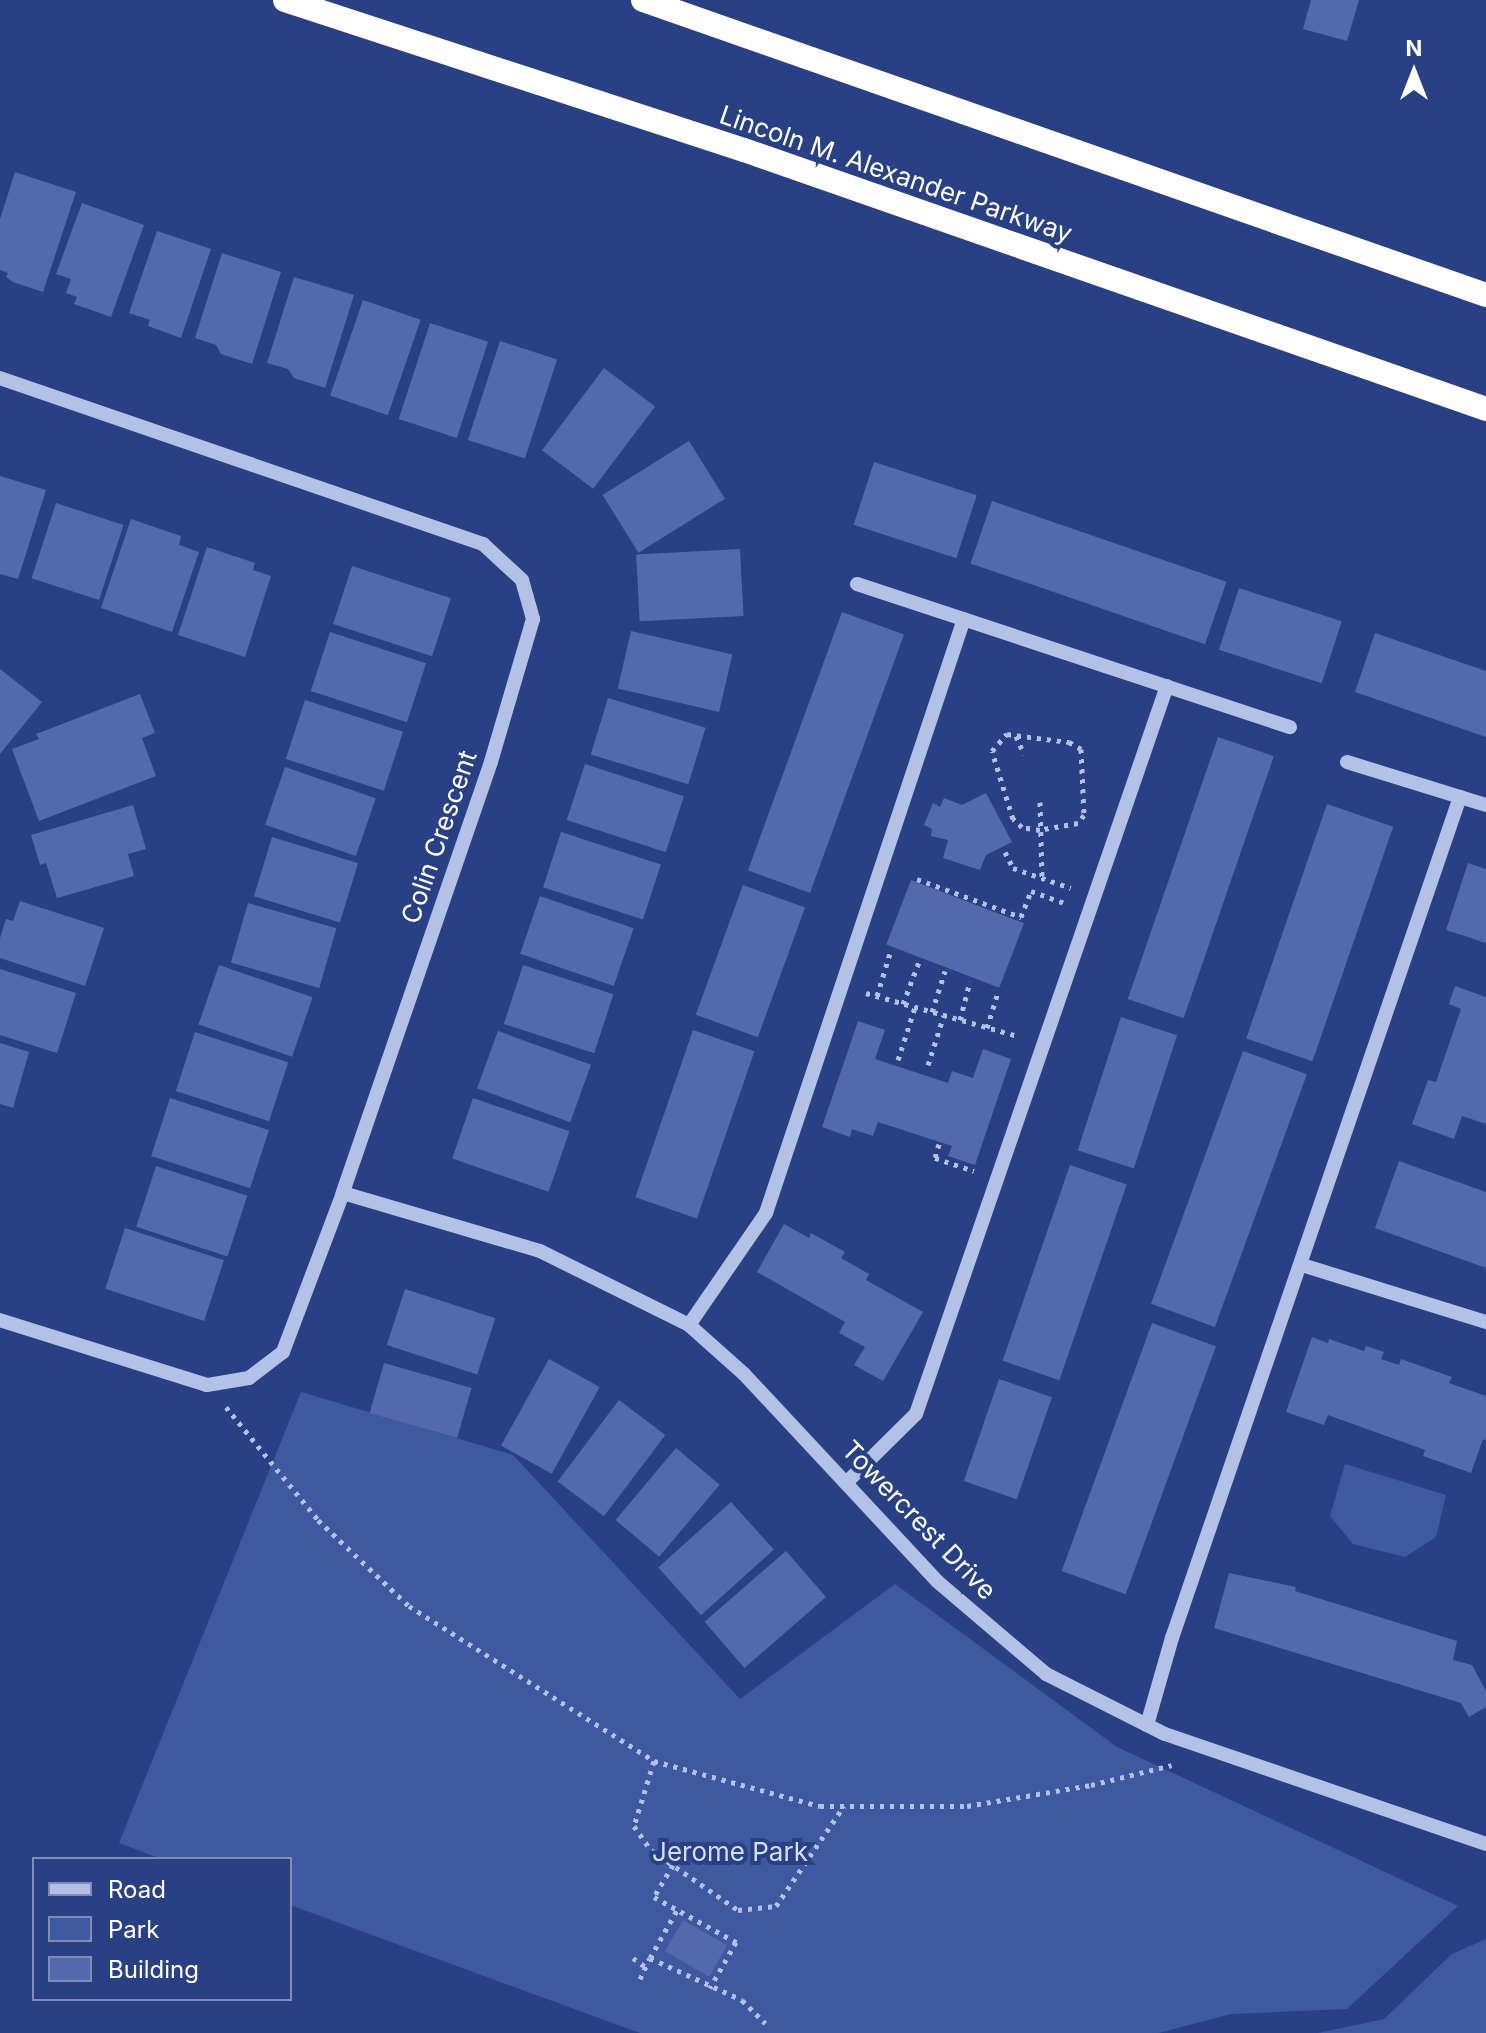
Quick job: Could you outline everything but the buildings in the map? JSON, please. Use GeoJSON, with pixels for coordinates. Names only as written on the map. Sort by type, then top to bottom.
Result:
{"type":"FeatureCollection","features":[{"type":"Feature","properties":{"kind":"highway","name":"Lincoln M. Alexander Parkway"},"geometry":{"type":"LineString","coordinates":[[285,0],[744,150],[1486,409]]}},
{"type":"Feature","properties":{"kind":"highway"},"geometry":{"type":"LineString","coordinates":[[643,0],[1486,295]]}},
{"type":"Feature","properties":{"kind":"street","name":"Colin Crescent"},"geometry":{"type":"LineString","coordinates":[[0,378],[483,544],[522,580],[533,619],[491,762],[343,1193],[283,1352],[249,1378],[207,1385],[0,1320]]}},
{"type":"Feature","properties":{"kind":"street"},"geometry":{"type":"LineString","coordinates":[[857,584],[1290,727]]}},
{"type":"Feature","properties":{"kind":"street"},"geometry":{"type":"LineString","coordinates":[[689,1325],[766,1213],[964,619]]}},
{"type":"Feature","properties":{"kind":"street"},"geometry":{"type":"LineString","coordinates":[[848,1481],[916,1414],[1167,686]]}},
{"type":"Feature","properties":{"kind":"street"},"geometry":{"type":"LineString","coordinates":[[1347,762],[1486,805]]}},
{"type":"Feature","properties":{"kind":"street"},"geometry":{"type":"LineString","coordinates":[[1147,1725],[1172,1638],[1460,797]]}},
{"type":"Feature","properties":{"kind":"street","name":"Towercrest Drive"},"geometry":{"type":"LineString","coordinates":[[343,1193],[540,1251],[689,1325],[744,1374],[848,1481],[938,1582],[1046,1674],[1147,1725],[1486,1844]]}},
{"type":"Feature","properties":{"kind":"street"},"geometry":{"type":"LineString","coordinates":[[1302,1265],[1486,1322]]}},
{"type":"Feature","properties":{"kind":"path"},"geometry":{"type":"LineString","coordinates":[[1007,734],[1069,742],[1081,749],[1084,815],[1078,823],[1040,830],[1022,827],[1013,819],[1005,785],[995,767],[992,751],[1007,734]]}},
{"type":"Feature","properties":{"kind":"path"},"geometry":{"type":"LineString","coordinates":[[1015,735],[1024,754]]}},
{"type":"Feature","properties":{"kind":"path"},"geometry":{"type":"LineString","coordinates":[[1040,802],[1042,878]]}},
{"type":"Feature","properties":{"kind":"path"},"geometry":{"type":"LineString","coordinates":[[1005,852],[1013,868],[1095,896]]}},
{"type":"Feature","properties":{"kind":"path"},"geometry":{"type":"LineString","coordinates":[[917,879],[1021,917],[1031,891],[1089,912]]}},
{"type":"Feature","properties":{"kind":"path"},"geometry":{"type":"LineString","coordinates":[[877,996],[890,953]]}},
{"type":"Feature","properties":{"kind":"path"},"geometry":{"type":"LineString","coordinates":[[903,1004],[920,959]]}},
{"type":"Feature","properties":{"kind":"path"},"geometry":{"type":"LineString","coordinates":[[932,1012],[945,971]]}},
{"type":"Feature","properties":{"kind":"path"},"geometry":{"type":"LineString","coordinates":[[960,1020],[970,981]]}},
{"type":"Feature","properties":{"kind":"path"},"geometry":{"type":"LineString","coordinates":[[841,986],[1044,1043]]}},
{"type":"Feature","properties":{"kind":"path"},"geometry":{"type":"LineString","coordinates":[[987,1028],[998,992]]}},
{"type":"Feature","properties":{"kind":"path"},"geometry":{"type":"LineString","coordinates":[[898,1060],[915,1007]]}},
{"type":"Feature","properties":{"kind":"path"},"geometry":{"type":"LineString","coordinates":[[928,1065],[944,1015]]}},
{"type":"Feature","properties":{"kind":"path"},"geometry":{"type":"LineString","coordinates":[[939,1144],[935,1158],[997,1178]]}},
{"type":"Feature","properties":{"kind":"path"},"geometry":{"type":"LineString","coordinates":[[207,1385],[318,1520],[409,1606],[654,1761],[820,1806],[967,1806],[1091,1785],[1222,1753]]}},
{"type":"Feature","properties":{"kind":"path"},"geometry":{"type":"LineString","coordinates":[[654,1761],[634,1826],[651,1850],[738,1910],[776,1906],[844,1806]]}},
{"type":"Feature","properties":{"kind":"path"},"geometry":{"type":"LineString","coordinates":[[673,1865],[654,1897],[736,1942],[710,1988]]}},
{"type":"Feature","properties":{"kind":"path"},"geometry":{"type":"LineString","coordinates":[[640,1979],[677,1910]]}},
{"type":"Feature","properties":{"kind":"path"},"geometry":{"type":"LineString","coordinates":[[633,1958],[646,1967]]}},
{"type":"Feature","properties":{"kind":"path"},"geometry":{"type":"LineString","coordinates":[[650,1958],[742,2000],[765,2023]]}},
{"type":"Feature","properties":{"kind":"green space","name":"Jerome Park"},"geometry":{"type":"Polygon","coordinates":[[[301,1392],[513,1455],[740,1699],[895,1584],[1117,1747],[1458,1906],[1347,2009],[1231,2014],[1159,2033],[640,2033],[292,1906],[292,1857],[157,1857],[119,1843],[301,1392]]]}},
{"type":"Feature","properties":{"kind":"green space"},"geometry":{"type":"Polygon","coordinates":[[[1345,1464],[1446,1495],[1436,1537],[1405,1557],[1353,1544],[1330,1516],[1345,1464]]]}},
{"type":"Feature","properties":{"kind":"green space"},"geometry":{"type":"Polygon","coordinates":[[[1486,1939],[1486,2033],[1318,2033],[1384,2019],[1452,1954],[1486,1939]]]}}]}
